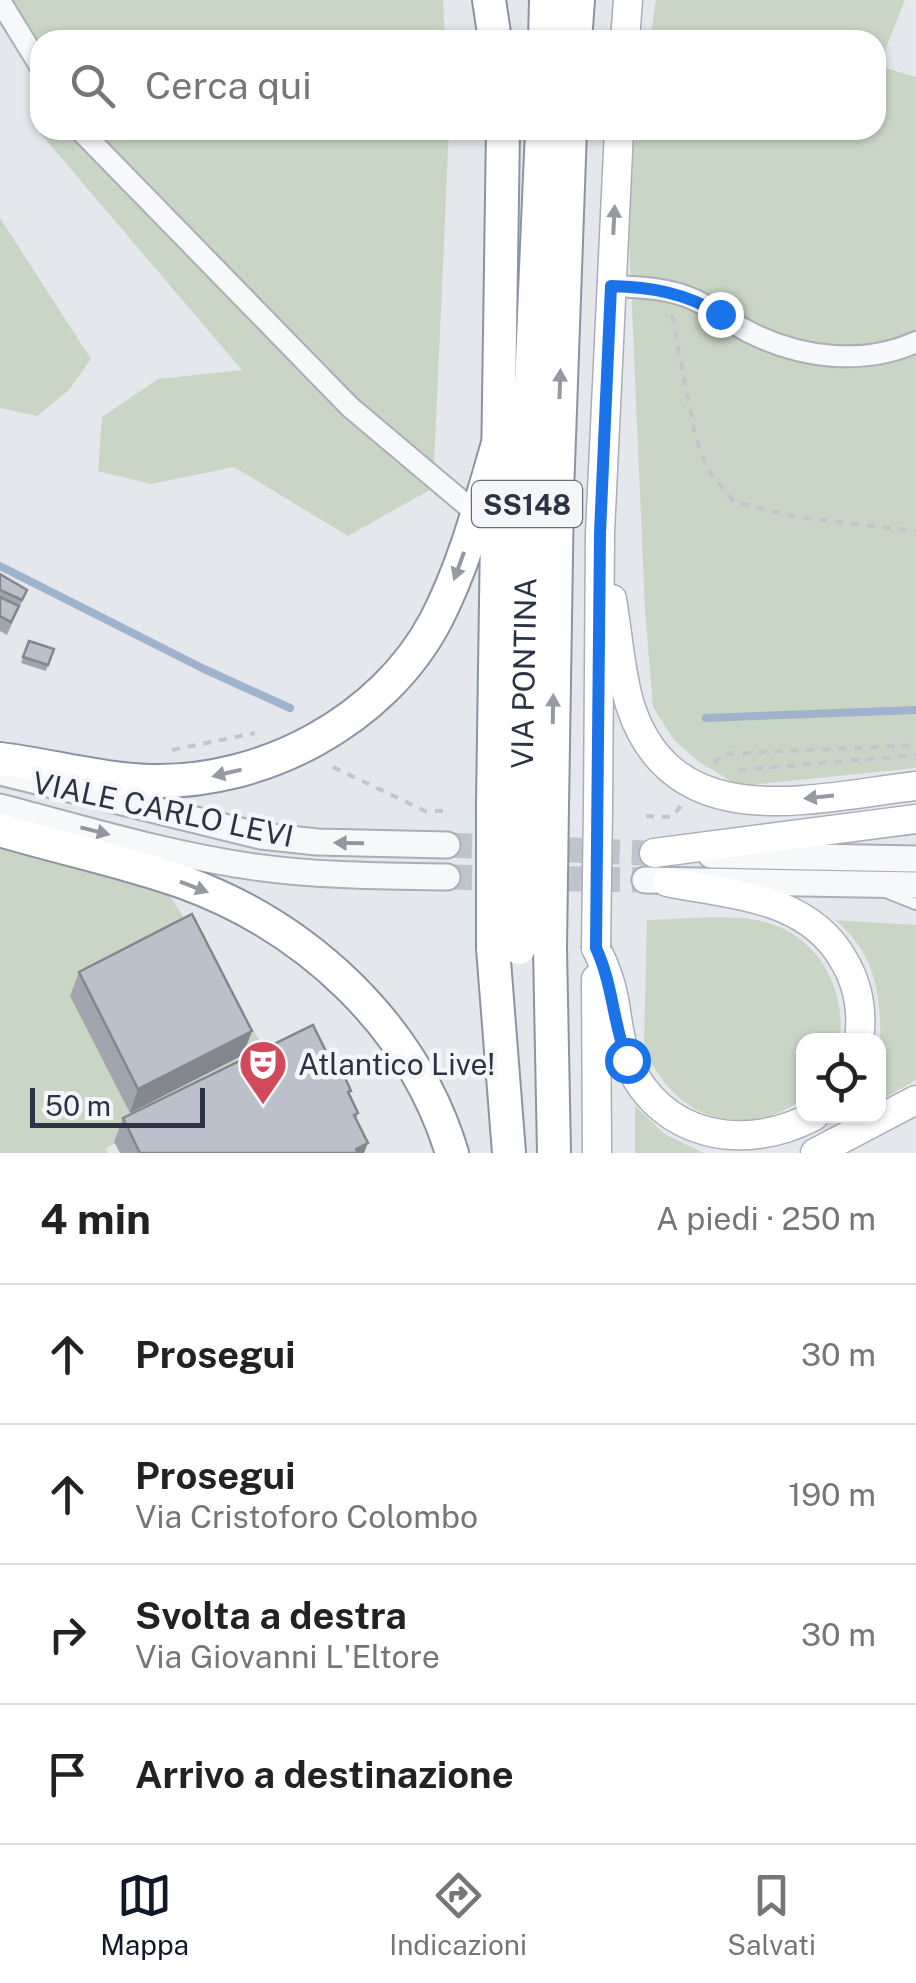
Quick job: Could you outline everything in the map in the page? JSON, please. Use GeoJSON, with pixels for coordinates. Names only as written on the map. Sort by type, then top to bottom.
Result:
{"type":"FeatureCollection","features":[{"type":"Feature","properties":{"kind":"highway"},"geometry":{"type":"LineString","coordinates":[[489,0],[494,30]]}},
{"type":"Feature","properties":{"kind":"highway"},"geometry":{"type":"LineString","coordinates":[[551,30],[570,1]]}},
{"type":"Feature","properties":{"kind":"highway"},"geometry":{"type":"LineString","coordinates":[[570,1],[574,30]]}},
{"type":"Feature","properties":{"kind":"highway"},"geometry":{"type":"LineString","coordinates":[[488,1153],[521,948],[522,805],[499,440],[503,140]]}},
{"type":"Feature","properties":{"kind":"highway","name":"VIA PONTINA"},"geometry":{"type":"LineString","coordinates":[[522,805],[528,454],[542,140]]}},
{"type":"Feature","properties":{"kind":"highway","name":"SS148"},"geometry":{"type":"LineString","coordinates":[[512,1153],[521,948],[522,805],[557,474],[570,140]]}},
{"type":"Feature","properties":{"kind":"highway"},"geometry":{"type":"LineString","coordinates":[[0,759],[130,780],[192,780],[256,766],[345,722],[369,702],[420,646],[449,592],[499,440]]}},
{"type":"Feature","properties":{"kind":"highway"},"geometry":{"type":"LineString","coordinates":[[0,830],[181,882],[231,902],[296,940],[364,1001],[406,1055],[430,1098],[452,1153]]}},
{"type":"Feature","properties":{"kind":"highway","name":"SS148"},"geometry":{"type":"LineString","coordinates":[[521,948],[554,1153]]}},
{"type":"Feature","properties":{"kind":"main road"},"geometry":{"type":"LineString","coordinates":[[626,30],[628,0]]}},
{"type":"Feature","properties":{"kind":"main road"},"geometry":{"type":"LineString","coordinates":[[597,1153],[600,533],[618,140]]}},
{"type":"Feature","properties":{"kind":"main road"},"geometry":{"type":"LineString","coordinates":[[600,533],[628,700],[650,748],[676,774],[708,792],[746,802],[916,786]]}},
{"type":"Feature","properties":{"kind":"main road"},"geometry":{"type":"LineString","coordinates":[[653,867],[916,819]]}},
{"type":"Feature","properties":{"kind":"main road"},"geometry":{"type":"LineString","coordinates":[[653,867],[778,905],[800,914],[820,929],[845,962],[858,993],[859,1033]]}},
{"type":"Feature","properties":{"kind":"main road"},"geometry":{"type":"LineString","coordinates":[[596,948],[609,980],[627,1060],[648,1096],[664,1112],[694,1130],[733,1140],[777,1135],[800,1123]]}},
{"type":"Feature","properties":{"kind":"main road"},"geometry":{"type":"LineString","coordinates":[[815,1153],[916,1100]]}},
{"type":"Feature","properties":{"kind":"main road"},"geometry":{"type":"LineString","coordinates":[[860,1131],[916,1118]]}},
{"type":"Feature","properties":{"kind":"street"},"geometry":{"type":"LineString","coordinates":[[0,1],[30,50]]}},
{"type":"Feature","properties":{"kind":"street"},"geometry":{"type":"LineString","coordinates":[[90,140],[350,407],[477,514]]}},
{"type":"Feature","properties":{"kind":"street"},"geometry":{"type":"LineString","coordinates":[[611,286],[668,291],[696,300],[758,336],[809,352],[866,355],[916,342]]}},
{"type":"Feature","properties":{"kind":"street","name":"VIALE CARLO LEVI"},"geometry":{"type":"LineString","coordinates":[[0,772],[261,836],[317,842],[446,845]]}},
{"type":"Feature","properties":{"kind":"street","name":"VIALE CARLO LEVI"},"geometry":{"type":"LineString","coordinates":[[0,808],[252,866],[446,878]]}},
{"type":"Feature","properties":{"kind":"street"},"geometry":{"type":"LineString","coordinates":[[653,867],[916,860]]}},
{"type":"Feature","properties":{"kind":"street"},"geometry":{"type":"LineString","coordinates":[[653,867],[916,885]]}},
{"type":"Feature","properties":{"kind":"lane"},"geometry":{"type":"LineString","coordinates":[[858,883],[916,904]]}},
{"type":"Feature","properties":{"kind":"path"},"geometry":{"type":"LineString","coordinates":[[668,291],[695,436],[708,470],[734,502],[797,517],[916,531]]}},
{"type":"Feature","properties":{"kind":"path"},"geometry":{"type":"LineString","coordinates":[[156,752],[245,733],[266,733]]}},
{"type":"Feature","properties":{"kind":"path"},"geometry":{"type":"LineString","coordinates":[[713,764],[724,754],[916,746]]}},
{"type":"Feature","properties":{"kind":"path"},"geometry":{"type":"LineString","coordinates":[[724,771],[916,755]]}},
{"type":"Feature","properties":{"kind":"path"},"geometry":{"type":"LineString","coordinates":[[333,767],[425,811],[447,811]]}},
{"type":"Feature","properties":{"kind":"path"},"geometry":{"type":"LineString","coordinates":[[646,816],[672,817],[682,805]]}},
{"type":"Feature","properties":{"kind":"green space"},"geometry":{"type":"Polygon","coordinates":[[[0,0],[443,0],[444,30],[30,30],[30,50],[0,0]]]}},
{"type":"Feature","properties":{"kind":"green space"},"geometry":{"type":"Polygon","coordinates":[[[656,0],[905,0],[886,48],[886,30],[652,30],[656,0]]]}},
{"type":"Feature","properties":{"kind":"green space"},"geometry":{"type":"Polygon","coordinates":[[[886,68],[916,77],[916,768],[739,786],[698,761],[674,740],[653,707],[645,610],[627,192],[635,140],[886,140],[886,68]]]}},
{"type":"Feature","properties":{"kind":"green space"},"geometry":{"type":"Polygon","coordinates":[[[46,140],[449,140],[433,488],[348,536],[234,467],[151,484],[98,471],[102,417],[158,379],[242,370],[46,140]]]}},
{"type":"Feature","properties":{"kind":"green space"},"geometry":{"type":"Polygon","coordinates":[[[0,218],[91,359],[69,390],[37,416],[0,408],[0,218]]]}},
{"type":"Feature","properties":{"kind":"green space"},"geometry":{"type":"Polygon","coordinates":[[[0,845],[167,891],[269,1056],[106,1148],[108,1153],[0,1153],[0,845]]]}},
{"type":"Feature","properties":{"kind":"green space"},"geometry":{"type":"Polygon","coordinates":[[[743,918],[777,926],[810,948],[832,980],[838,999],[840,1033],[796,1033],[796,1103],[755,1119],[731,1120],[688,1105],[655,1069],[644,1044],[647,920],[743,918]]]}},
{"type":"Feature","properties":{"kind":"green space"},"geometry":{"type":"Polygon","coordinates":[[[835,920],[916,925],[916,1080],[886,1097],[886,1033],[880,1033],[875,981],[854,939],[835,920]]]}},
{"type":"Feature","properties":{"kind":"green space"},"geometry":{"type":"Polygon","coordinates":[[[635,1106],[666,1135],[704,1153],[635,1153],[635,1106]]]}},
{"type":"Feature","properties":{"kind":"building"},"geometry":{"type":"Polygon","coordinates":[[[0,574],[27,590],[22,600],[0,590],[0,574]]]}},
{"type":"Feature","properties":{"kind":"building"},"geometry":{"type":"Polygon","coordinates":[[[0,597],[19,606],[11,622],[0,616],[0,597]]]}},
{"type":"Feature","properties":{"kind":"building"},"geometry":{"type":"Polygon","coordinates":[[[29,641],[54,649],[48,665],[23,657],[29,641]]]}},
{"type":"Feature","properties":{"kind":"building"},"geometry":{"type":"Polygon","coordinates":[[[192,914],[252,1031],[138,1089],[79,972],[192,914]]]}},
{"type":"Feature","properties":{"kind":"building","name":"Atlantico Live!"},"geometry":{"type":"Polygon","coordinates":[[[313,1025],[337,1074],[342,1071],[351,1091],[348,1092],[358,1113],[354,1115],[368,1143],[356,1149],[358,1153],[140,1153],[123,1118],[313,1025]]]}},
{"type":"Feature","properties":{"kind":"waterway"},"geometry":{"type":"LineString","coordinates":[[0,566],[290,708]]}},
{"type":"Feature","properties":{"kind":"waterway"},"geometry":{"type":"LineString","coordinates":[[706,718],[916,710]]}},
{"type":"Feature","properties":{"kind":"tunnel"},"geometry":{"type":"LineString","coordinates":[[447,845],[645,853]]}},
{"type":"Feature","properties":{"kind":"tunnel"},"geometry":{"type":"LineString","coordinates":[[447,877],[645,880]]}},
{"type":"Feature","properties":{"kind":"place","name":"Atlantico Live!"},"geometry":{"type":"Point","coordinates":[263,1106]}},
{"type":"Feature","properties":{"kind":"route"},"geometry":{"type":"LineString","coordinates":[[627,1060],[618,1033],[614,998],[596,948],[600,533],[611,286],[668,291],[696,300],[720,314]]}}]}
